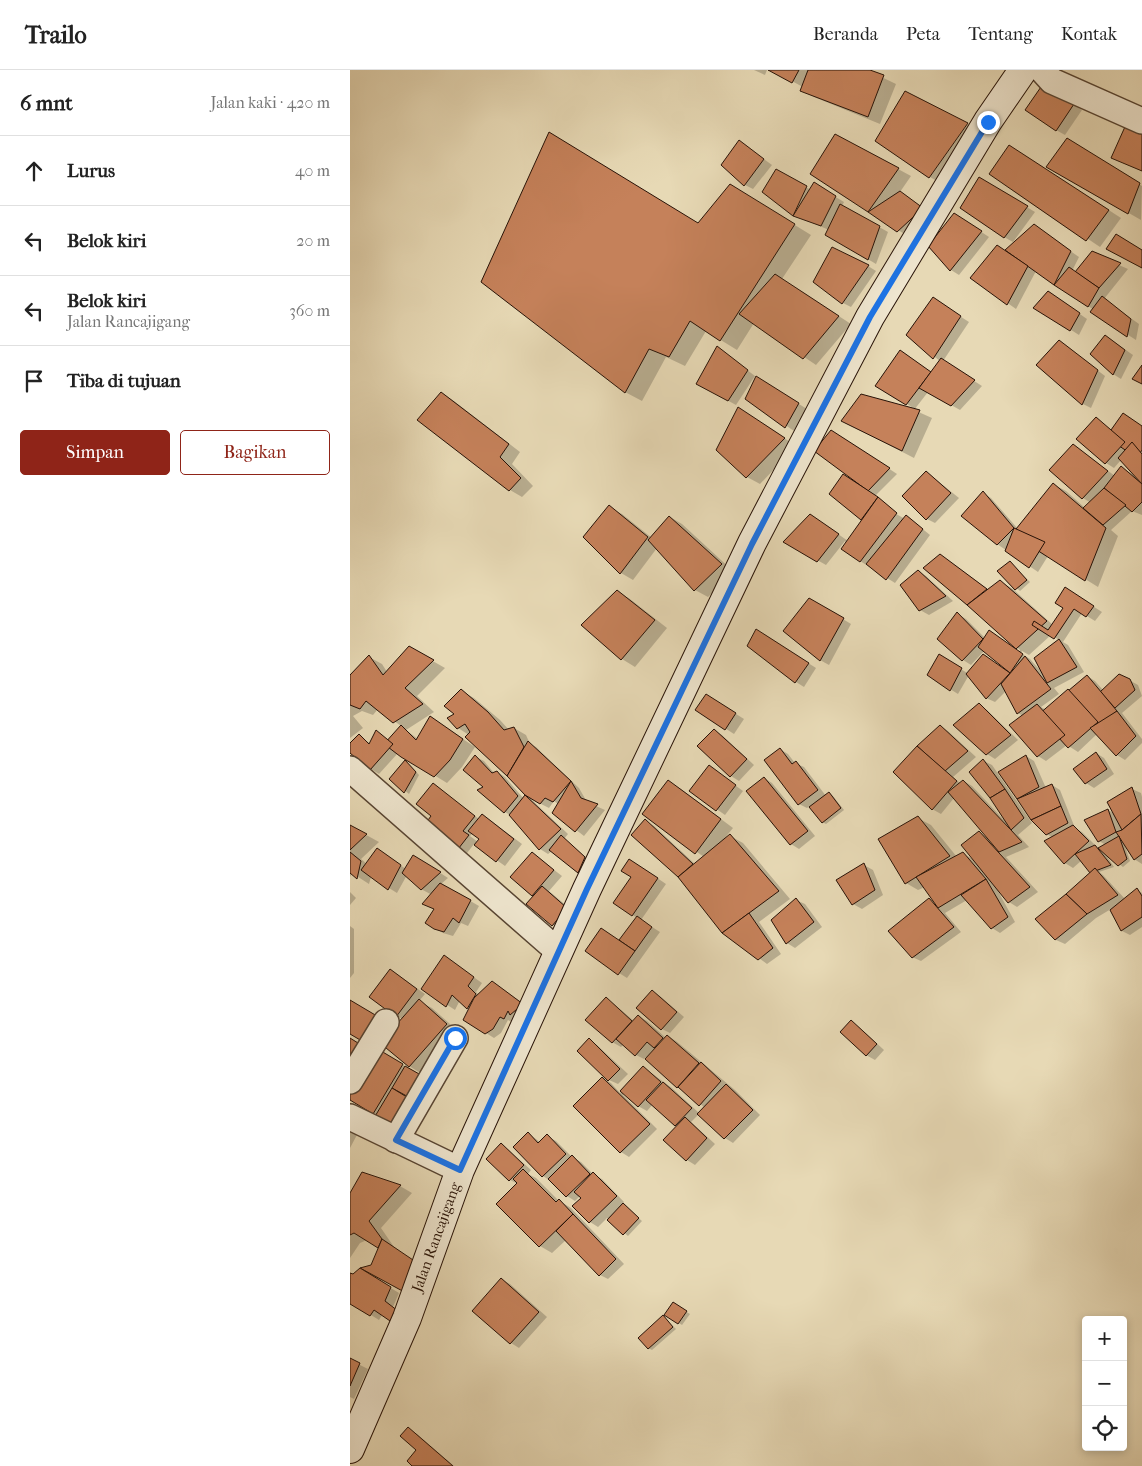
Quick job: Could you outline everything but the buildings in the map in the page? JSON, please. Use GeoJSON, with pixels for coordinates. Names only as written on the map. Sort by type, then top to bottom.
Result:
{"type":"FeatureCollection","features":[{"type":"Feature","properties":{"kind":"main road","name":"Jalan Rancajigang"},"geometry":{"type":"LineString","coordinates":[[350,1450],[407,1318],[460,1170],[587,889],[752,544],[866,325],[988,122],[1023,70]]}},
{"type":"Feature","properties":{"kind":"street"},"geometry":{"type":"LineString","coordinates":[[1042,70],[1052,80],[1142,121]]}},
{"type":"Feature","properties":{"kind":"street"},"geometry":{"type":"LineString","coordinates":[[350,769],[559,952]]}},
{"type":"Feature","properties":{"kind":"street"},"geometry":{"type":"LineString","coordinates":[[350,1081],[386,1022]]}},
{"type":"Feature","properties":{"kind":"street"},"geometry":{"type":"LineString","coordinates":[[396,1140],[455,1038]]}},
{"type":"Feature","properties":{"kind":"street"},"geometry":{"type":"LineString","coordinates":[[350,1117],[460,1170]]}},
{"type":"Feature","properties":{"kind":"route"},"geometry":{"type":"LineString","coordinates":[[455,1038],[396,1140],[460,1170],[587,889],[752,544],[870,317],[988,122]]}}]}
